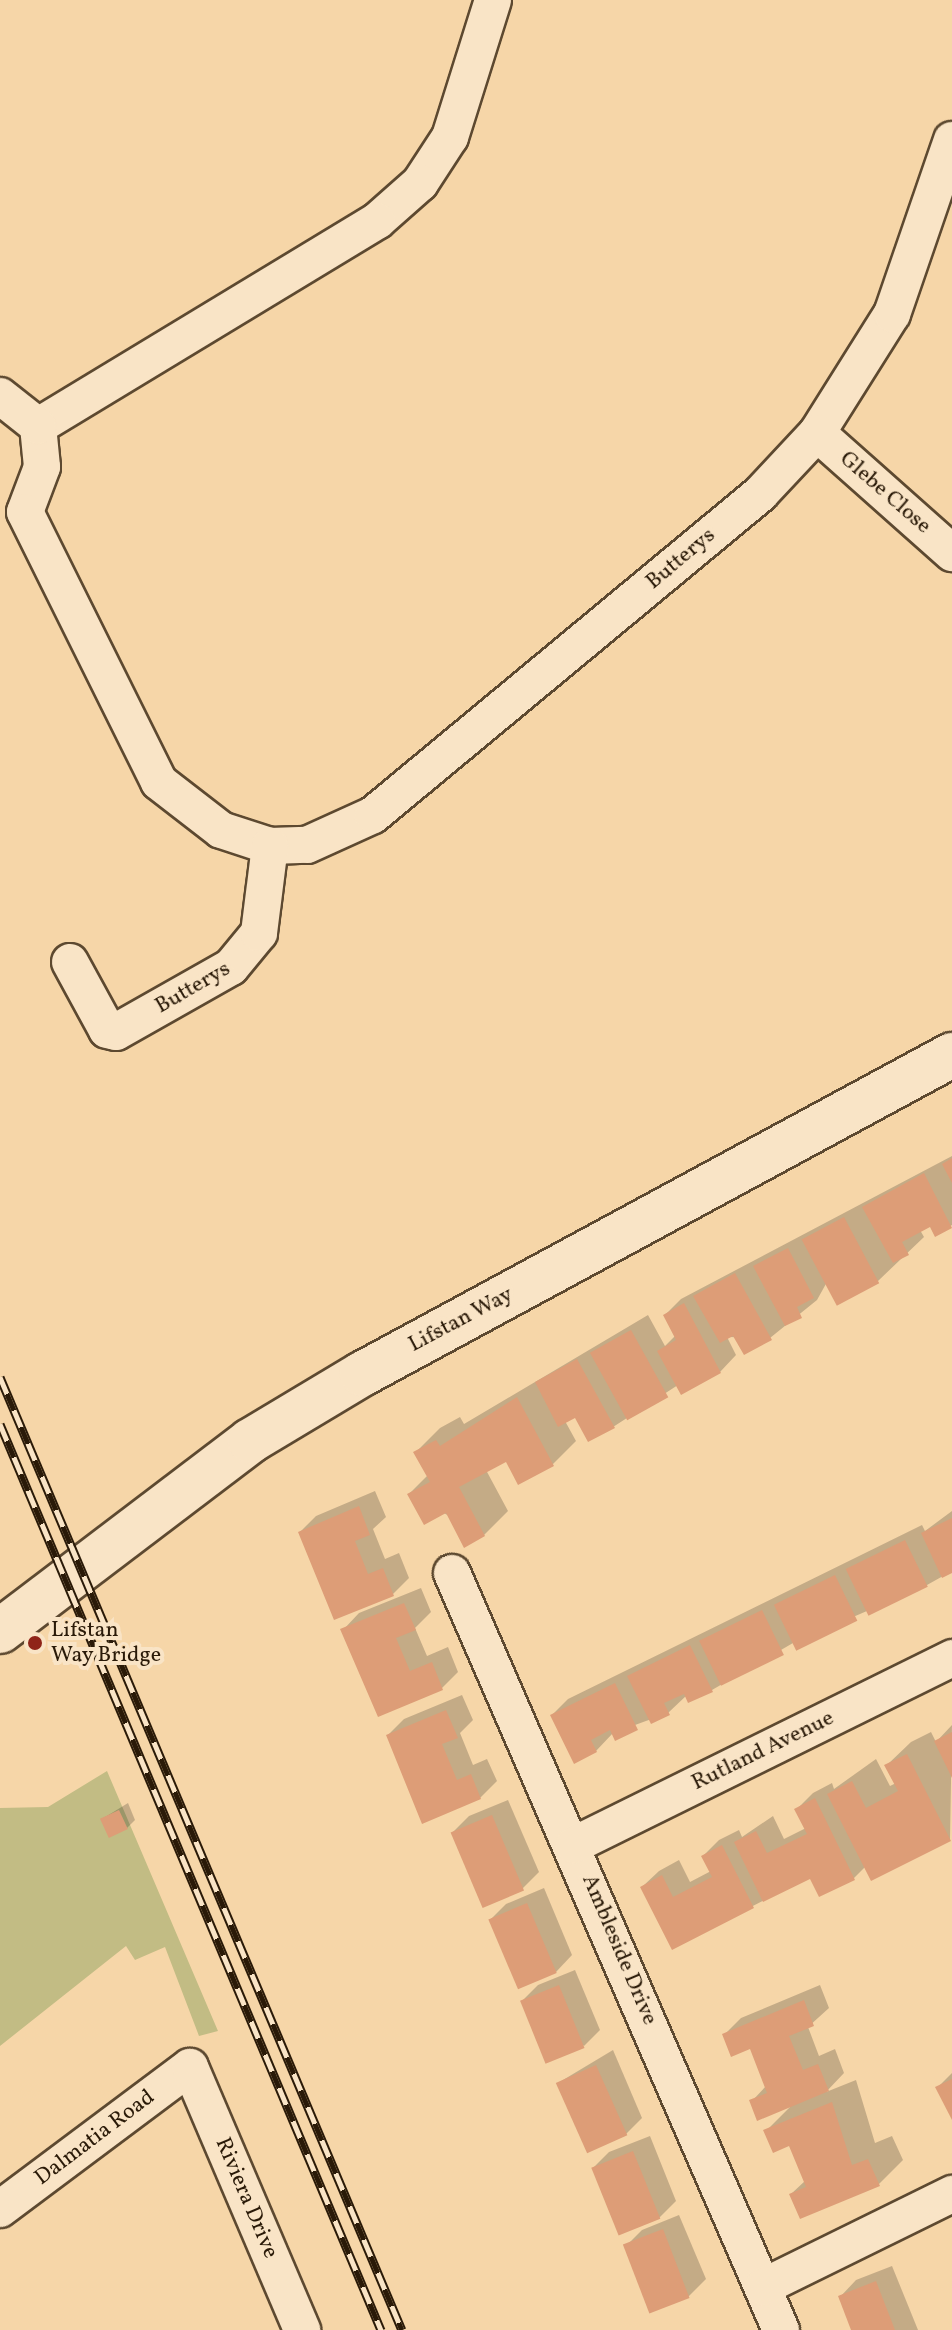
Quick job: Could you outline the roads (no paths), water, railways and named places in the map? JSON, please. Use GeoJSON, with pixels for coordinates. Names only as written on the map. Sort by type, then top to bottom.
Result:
{"type":"FeatureCollection","features":[{"type":"Feature","properties":{"kind":"street"},"geometry":{"type":"LineString","coordinates":[[0,396],[38,426],[377,221],[420,183],[450,137],[493,0]]}},
{"type":"Feature","properties":{"kind":"street","name":"Butterys"},"geometry":{"type":"LineString","coordinates":[[38,426],[42,467],[13,516],[159,782],[221,830],[270,846],[307,845],[373,815],[760,494],[817,433],[892,314],[952,140]]}},
{"type":"Feature","properties":{"kind":"street","name":"Glebe Close"},"geometry":{"type":"LineString","coordinates":[[817,433],[952,553]]}},
{"type":"Feature","properties":{"kind":"street","name":"Butterys"},"geometry":{"type":"LineString","coordinates":[[70,962],[107,1030],[116,1032],[231,967],[259,933],[270,846]]}},
{"type":"Feature","properties":{"kind":"street","name":"Lifstan Way"},"geometry":{"type":"LineString","coordinates":[[0,1631],[275,1426],[952,1055]]}},
{"type":"Feature","properties":{"kind":"street","name":"Ambleside Drive"},"geometry":{"type":"LineString","coordinates":[[452,1573],[574,1845],[781,2330]]}},
{"type":"Feature","properties":{"kind":"street","name":"Rutland Avenue"},"geometry":{"type":"LineString","coordinates":[[574,1845],[952,1658]]}},
{"type":"Feature","properties":{"kind":"street","name":"Dalmatia Road"},"geometry":{"type":"LineString","coordinates":[[0,2209],[190,2067]]}},
{"type":"Feature","properties":{"kind":"street","name":"Riviera Drive"},"geometry":{"type":"LineString","coordinates":[[190,2067],[302,2330]]}},
{"type":"Feature","properties":{"kind":"street"},"geometry":{"type":"LineString","coordinates":[[763,2287],[952,2194]]}},
{"type":"Feature","properties":{"kind":"railway"},"geometry":{"type":"LineString","coordinates":[[0,1377],[402,2330]]}},
{"type":"Feature","properties":{"kind":"railway"},"geometry":{"type":"LineString","coordinates":[[0,1424],[381,2330]]}},
{"type":"Feature","properties":{"kind":"place","name":"Lifstan Way Bridge"},"geometry":{"type":"Point","coordinates":[35,1643]}}]}
